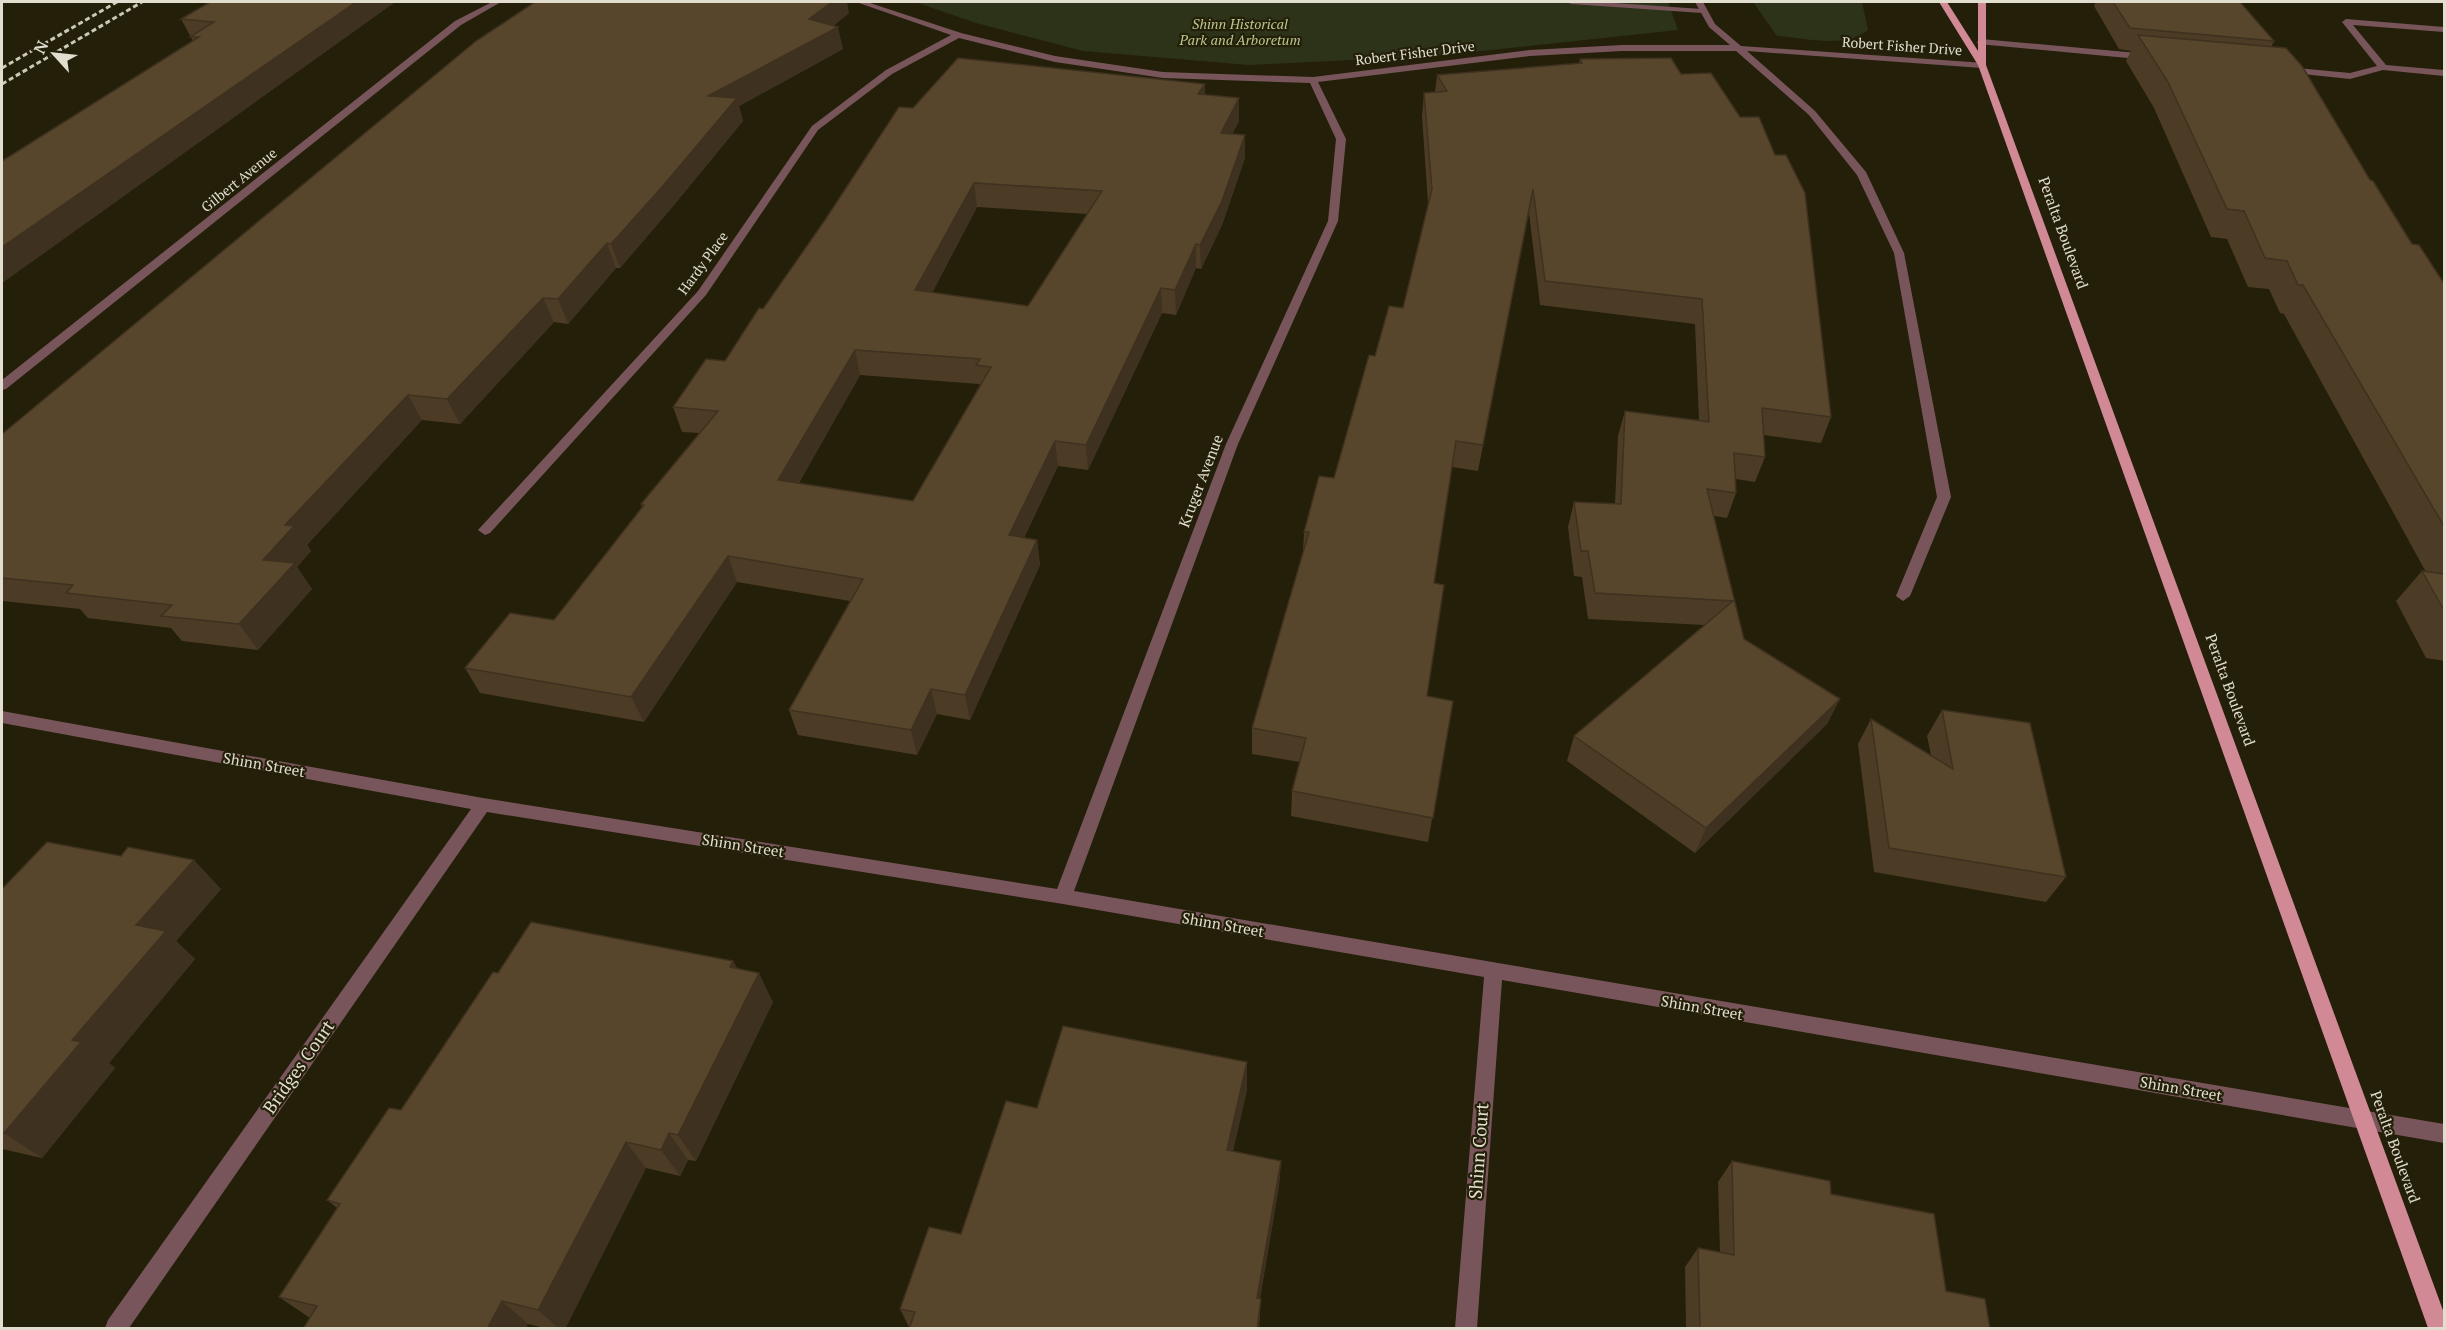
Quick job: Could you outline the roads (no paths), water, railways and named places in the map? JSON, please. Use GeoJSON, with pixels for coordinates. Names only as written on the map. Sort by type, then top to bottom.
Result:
{"type":"FeatureCollection","features":[{"type":"Feature","properties":{"kind":"main road","name":"Peralta Boulevard"},"geometry":{"type":"LineString","coordinates":[[1943,2],[1982,65],[2439,1329]]}},
{"type":"Feature","properties":{"kind":"main road","name":"Peralta Boulevard"},"geometry":{"type":"LineString","coordinates":[[1982,2],[1982,65]]}},
{"type":"Feature","properties":{"kind":"street","name":"Gilbert Avenue"},"geometry":{"type":"LineString","coordinates":[[2,386],[458,23],[497,2]]}},
{"type":"Feature","properties":{"kind":"street","name":"Robert Fisher Drive"},"geometry":{"type":"LineString","coordinates":[[860,2],[958,35],[1055,59],[1163,75],[1313,80],[1530,53],[1622,48],[1737,48],[1982,65]]}},
{"type":"Feature","properties":{"kind":"street"},"geometry":{"type":"LineString","coordinates":[[1571,2],[1701,6],[1712,25],[1812,113],[1862,174],[1899,253],[1944,497],[1903,596]]}},
{"type":"Feature","properties":{"kind":"street"},"geometry":{"type":"LineString","coordinates":[[2383,68],[2346,22],[2445,29]]}},
{"type":"Feature","properties":{"kind":"street","name":"Hardy Place"},"geometry":{"type":"LineString","coordinates":[[485,530],[702,292],[815,128],[889,72],[958,35]]}},
{"type":"Feature","properties":{"kind":"street"},"geometry":{"type":"LineString","coordinates":[[1982,42],[2164,59]]}},
{"type":"Feature","properties":{"kind":"street"},"geometry":{"type":"LineString","coordinates":[[2280,69],[2350,76],[2383,68],[2445,73]]}},
{"type":"Feature","properties":{"kind":"street","name":"Kruger Avenue"},"geometry":{"type":"LineString","coordinates":[[1063,897],[1232,444],[1333,221],[1341,139],[1313,80]]}},
{"type":"Feature","properties":{"kind":"street","name":"Shinn Street"},"geometry":{"type":"LineString","coordinates":[[2,717],[483,805],[1063,897],[1493,973],[2445,1134]]}},
{"type":"Feature","properties":{"kind":"street","name":"Bridges Court"},"geometry":{"type":"LineString","coordinates":[[116,1329],[483,805]]}},
{"type":"Feature","properties":{"kind":"street","name":"Shinn Court"},"geometry":{"type":"LineString","coordinates":[[1466,1329],[1493,973]]}},
{"type":"Feature","properties":{"kind":"railway"},"geometry":{"type":"LineString","coordinates":[[2,68],[117,2]]}},
{"type":"Feature","properties":{"kind":"railway"},"geometry":{"type":"LineString","coordinates":[[2,84],[142,2]]}},
{"type":"Feature","properties":{"kind":"park label","name":"Shinn Historical Park and Arboretum"},"geometry":{"type":"Point","coordinates":[1240,32]}}]}
